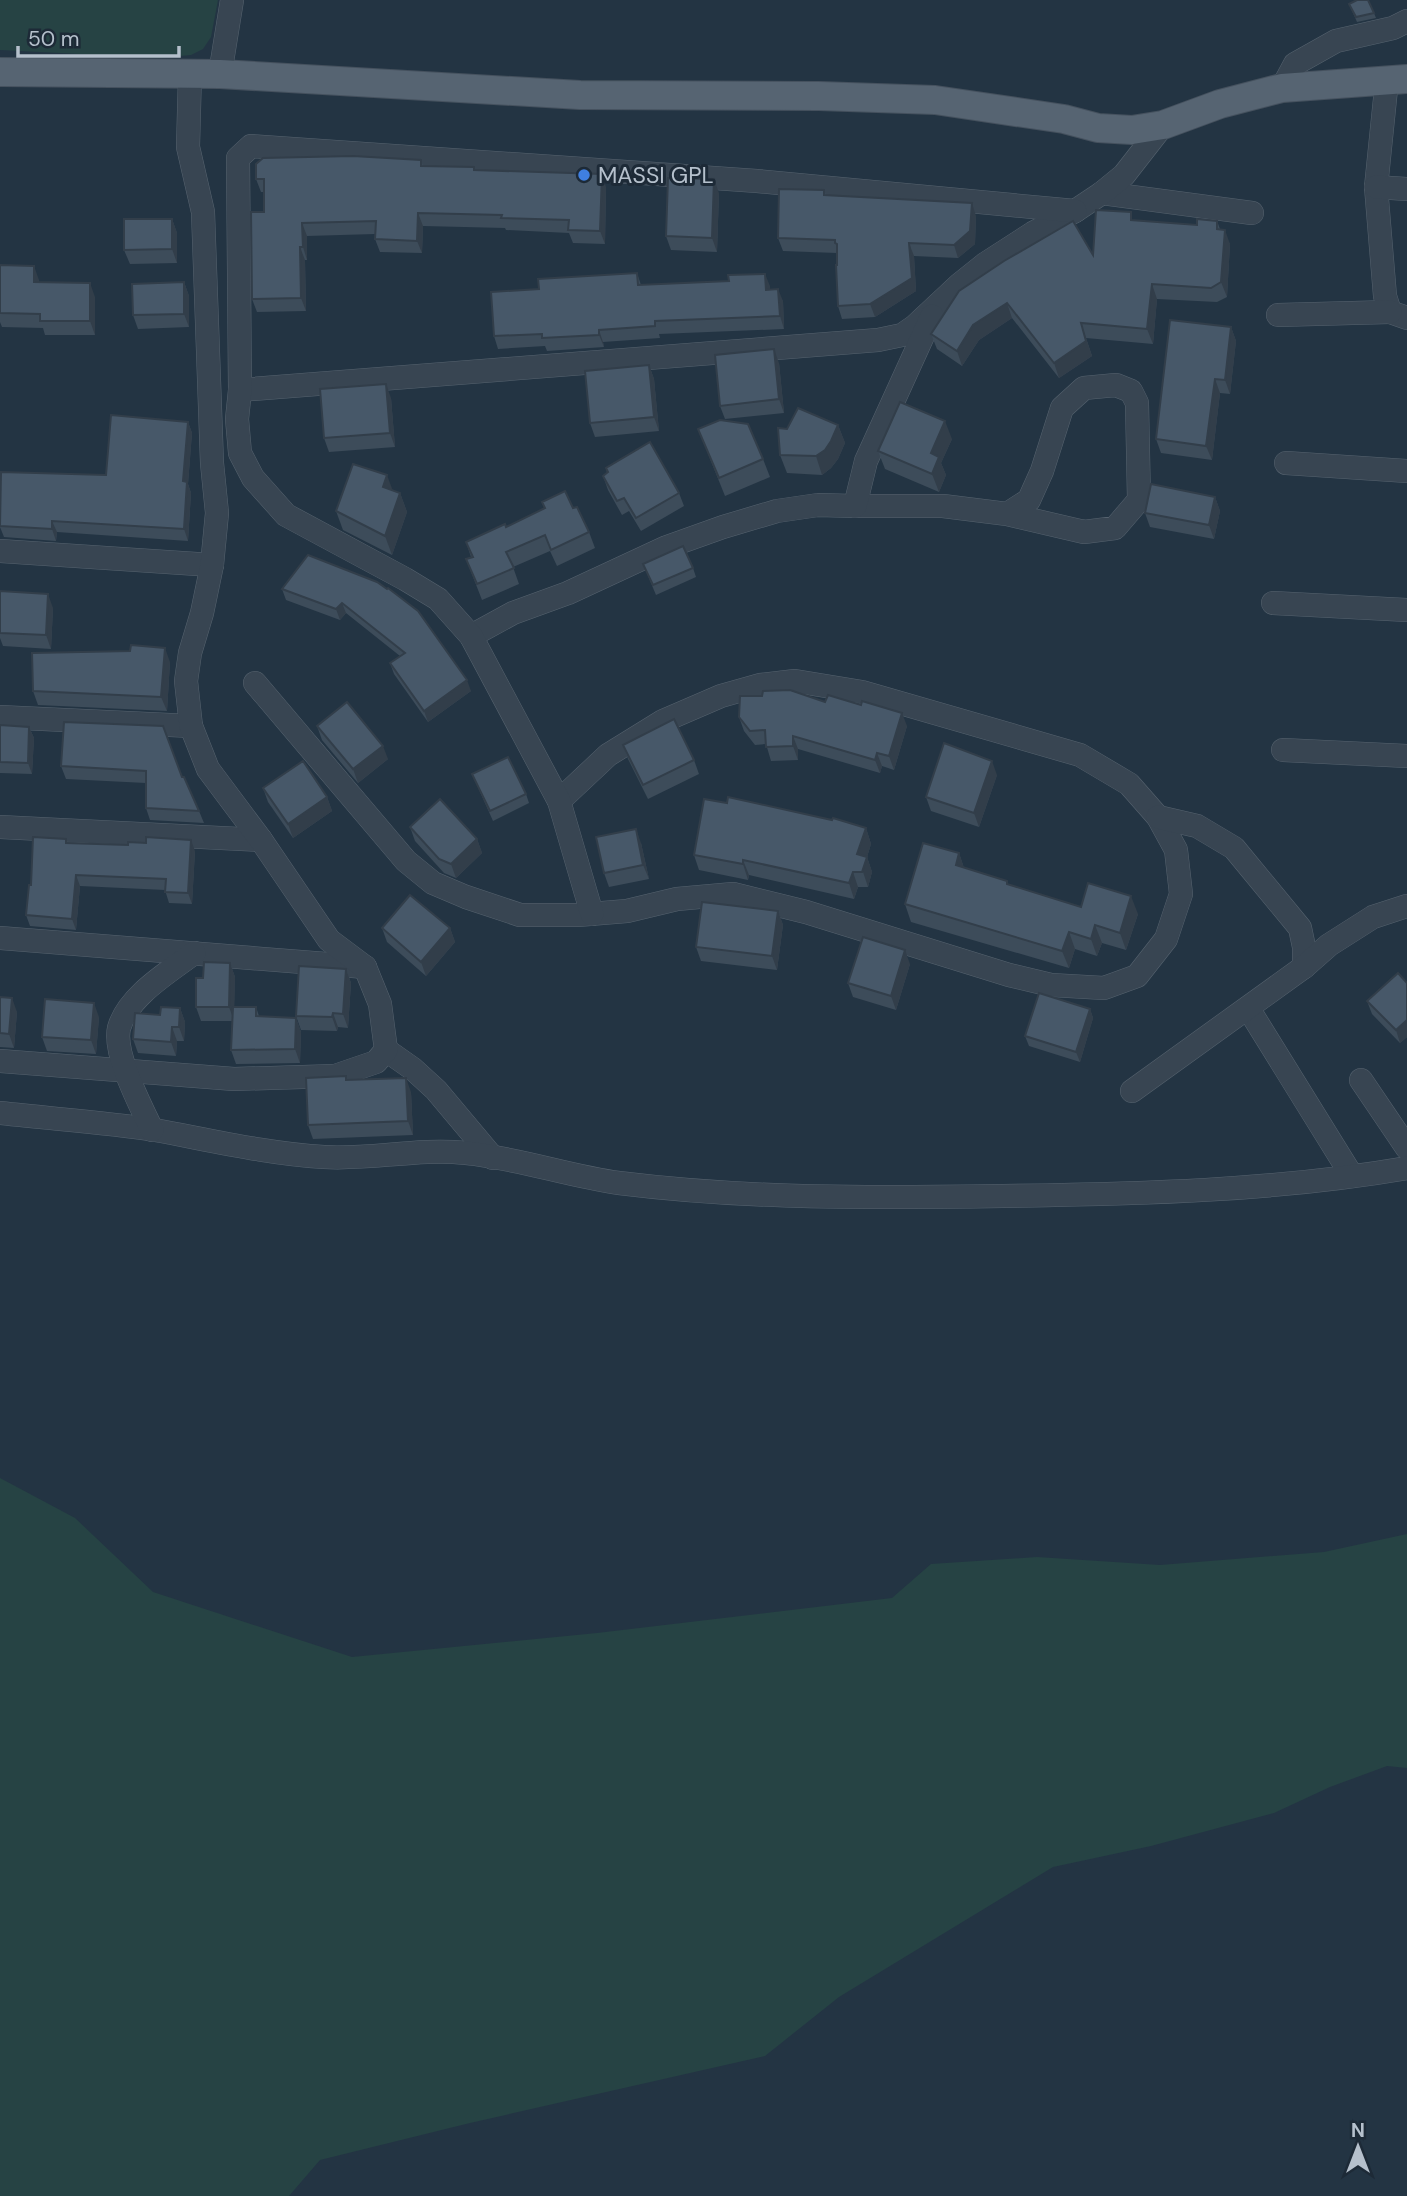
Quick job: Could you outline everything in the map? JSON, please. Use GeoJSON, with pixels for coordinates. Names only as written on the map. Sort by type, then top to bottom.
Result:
{"type":"FeatureCollection","features":[{"type":"Feature","properties":{"kind":"main road"},"geometry":{"type":"LineString","coordinates":[[0,72],[220,75],[580,95],[819,96],[935,100],[1064,119],[1098,128],[1132,130],[1163,125],[1220,104],[1282,88],[1397,79]]}},
{"type":"Feature","properties":{"kind":"street"},"geometry":{"type":"LineString","coordinates":[[220,75],[232,0]]}},
{"type":"Feature","properties":{"kind":"street"},"geometry":{"type":"LineString","coordinates":[[1282,88],[1296,64],[1336,41],[1393,28],[1407,21]]}},
{"type":"Feature","properties":{"kind":"street"},"geometry":{"type":"LineString","coordinates":[[0,1061],[234,1079],[335,1076],[376,1062],[386,1050],[380,1004],[365,967],[329,940],[261,840],[208,769],[191,726],[186,681],[190,653],[212,565],[217,513],[212,463],[203,212],[188,147],[190,74]]}},
{"type":"Feature","properties":{"kind":"street"},"geometry":{"type":"LineString","coordinates":[[1397,79],[1376,187],[1385,296],[1399,315]]}},
{"type":"Feature","properties":{"kind":"street"},"geometry":{"type":"LineString","coordinates":[[240,390],[878,340],[901,335],[985,264],[1102,193],[1124,175],[1163,125]]}},
{"type":"Feature","properties":{"kind":"street"},"geometry":{"type":"LineString","coordinates":[[592,914],[559,801],[471,636],[438,599],[286,515],[253,478],[240,453],[237,419],[240,390],[238,158],[251,146],[757,181],[1075,211]]}},
{"type":"Feature","properties":{"kind":"street"},"geometry":{"type":"LineString","coordinates":[[1376,187],[1407,189]]}},
{"type":"Feature","properties":{"kind":"street"},"geometry":{"type":"LineString","coordinates":[[1102,193],[1252,213]]}},
{"type":"Feature","properties":{"kind":"street"},"geometry":{"type":"LineString","coordinates":[[855,506],[866,461],[936,307]]}},
{"type":"Feature","properties":{"kind":"street"},"geometry":{"type":"LineString","coordinates":[[1278,315],[1399,315]]}},
{"type":"Feature","properties":{"kind":"street"},"geometry":{"type":"LineString","coordinates":[[471,636],[513,613],[568,593],[667,547],[777,511],[818,505],[943,506],[1007,514],[1084,532],[1115,527],[1139,500],[1137,403],[1131,391],[1116,385],[1084,388],[1062,408],[1042,471],[1029,500],[1007,514]]}},
{"type":"Feature","properties":{"kind":"street"},"geometry":{"type":"LineString","coordinates":[[1286,463],[1407,471]]}},
{"type":"Feature","properties":{"kind":"street"},"geometry":{"type":"LineString","coordinates":[[0,551],[212,565]]}},
{"type":"Feature","properties":{"kind":"street"},"geometry":{"type":"LineString","coordinates":[[1273,603],[1407,610]]}},
{"type":"Feature","properties":{"kind":"street"},"geometry":{"type":"LineString","coordinates":[[256,683],[406,861],[433,883],[520,915],[626,911],[677,899],[733,894],[806,912],[1009,975],[1051,985],[1104,988],[1137,976],[1166,939],[1181,894],[1176,850],[1158,817],[1129,784],[1080,755],[862,692],[795,681],[760,685],[721,696],[663,721],[608,755],[559,801]]}},
{"type":"Feature","properties":{"kind":"street"},"geometry":{"type":"LineString","coordinates":[[0,717],[191,726]]}},
{"type":"Feature","properties":{"kind":"street"},"geometry":{"type":"LineString","coordinates":[[1283,750],[1407,756]]}},
{"type":"Feature","properties":{"kind":"street"},"geometry":{"type":"LineString","coordinates":[[1158,817],[1197,826],[1234,848],[1300,928],[1304,967]]}},
{"type":"Feature","properties":{"kind":"street"},"geometry":{"type":"LineString","coordinates":[[0,827],[261,840]]}},
{"type":"Feature","properties":{"kind":"street"},"geometry":{"type":"LineString","coordinates":[[1132,1091],[1248,1009],[1329,945],[1373,917],[1407,906]]}},
{"type":"Feature","properties":{"kind":"street"},"geometry":{"type":"LineString","coordinates":[[0,938],[365,967]]}},
{"type":"Feature","properties":{"kind":"street"},"geometry":{"type":"LineString","coordinates":[[152,1130],[125,1070],[118,1031],[125,1014],[150,985],[194,953]]}},
{"type":"Feature","properties":{"kind":"street"},"geometry":{"type":"LineString","coordinates":[[1248,1009],[1352,1176]]}},
{"type":"Feature","properties":{"kind":"street"},"geometry":{"type":"LineString","coordinates":[[386,1050],[436,1090],[493,1158]]}},
{"type":"Feature","properties":{"kind":"street"},"geometry":{"type":"LineString","coordinates":[[1362,1080],[1407,1148]]}},
{"type":"Feature","properties":{"kind":"street"},"geometry":{"type":"LineString","coordinates":[[0,1113],[152,1130],[325,1157],[438,1151],[470,1153],[617,1182],[790,1196],[1092,1195],[1242,1187],[1407,1168]]}},
{"type":"Feature","properties":{"kind":"green space"},"geometry":{"type":"Polygon","coordinates":[[[0,0],[218,0],[211,37],[203,49],[191,55],[159,58],[0,50],[0,0]]]}},
{"type":"Feature","properties":{"kind":"green space"},"geometry":{"type":"Polygon","coordinates":[[[0,1478],[75,1518],[153,1592],[352,1657],[597,1633],[892,1598],[931,1564],[1037,1557],[1160,1565],[1324,1552],[1407,1534],[1407,1768],[1387,1766],[1330,1787],[1274,1813],[1151,1846],[1053,1867],[839,1997],[765,2056],[320,2160],[289,2196],[0,2196],[0,1478]]]}},
{"type":"Feature","properties":{"kind":"building"},"geometry":{"type":"Polygon","coordinates":[[[1357,0],[1368,0],[1374,13],[1356,17],[1349,4],[1357,0]]]}},
{"type":"Feature","properties":{"kind":"building"},"geometry":{"type":"Polygon","coordinates":[[[353,156],[421,160],[421,166],[474,167],[474,170],[602,174],[600,231],[568,230],[569,220],[418,213],[417,241],[375,239],[376,221],[302,223],[301,298],[252,299],[251,212],[264,212],[264,179],[256,179],[256,164],[263,158],[353,156]]]}},
{"type":"Feature","properties":{"kind":"building"},"geometry":{"type":"Polygon","coordinates":[[[668,178],[714,179],[712,238],[666,236],[668,178]]]}},
{"type":"Feature","properties":{"kind":"building"},"geometry":{"type":"Polygon","coordinates":[[[779,189],[824,190],[824,195],[972,203],[970,231],[954,245],[909,243],[912,278],[870,304],[838,306],[835,240],[778,238],[779,189]]]}},
{"type":"Feature","properties":{"kind":"building"},"geometry":{"type":"Polygon","coordinates":[[[1096,210],[1131,212],[1131,220],[1197,225],[1197,219],[1217,221],[1217,229],[1225,230],[1221,282],[1211,288],[1152,284],[1147,329],[1081,323],[1086,341],[1054,363],[1007,303],[973,325],[957,351],[931,334],[959,291],[1073,221],[1093,255],[1096,210]]]}},
{"type":"Feature","properties":{"kind":"building"},"geometry":{"type":"Polygon","coordinates":[[[124,219],[172,219],[172,249],[124,250],[124,219]]]}},
{"type":"Feature","properties":{"kind":"building"},"geometry":{"type":"Polygon","coordinates":[[[0,265],[34,266],[34,282],[90,283],[90,321],[40,321],[40,314],[0,313],[0,265]]]}},
{"type":"Feature","properties":{"kind":"building"},"geometry":{"type":"Polygon","coordinates":[[[637,273],[638,285],[729,281],[728,275],[765,274],[766,290],[778,289],[780,316],[655,321],[655,326],[599,330],[599,335],[542,338],[542,334],[494,336],[491,292],[539,289],[538,279],[637,273]]]}},
{"type":"Feature","properties":{"kind":"building"},"geometry":{"type":"Polygon","coordinates":[[[184,282],[184,314],[133,315],[132,284],[184,282]]]}},
{"type":"Feature","properties":{"kind":"building"},"geometry":{"type":"Polygon","coordinates":[[[1170,320],[1231,327],[1225,380],[1215,379],[1206,446],[1156,439],[1170,320]]]}},
{"type":"Feature","properties":{"kind":"building"},"geometry":{"type":"Polygon","coordinates":[[[774,349],[779,399],[720,406],[715,355],[774,349]]]}},
{"type":"Feature","properties":{"kind":"building"},"geometry":{"type":"Polygon","coordinates":[[[649,365],[654,417],[590,423],[585,371],[649,365]]]}},
{"type":"Feature","properties":{"kind":"building"},"geometry":{"type":"Polygon","coordinates":[[[386,384],[390,433],[324,438],[320,389],[386,384]]]}},
{"type":"Feature","properties":{"kind":"building"},"geometry":{"type":"Polygon","coordinates":[[[900,402],[945,421],[931,453],[939,457],[932,474],[878,451],[900,402]]]}},
{"type":"Feature","properties":{"kind":"building"},"geometry":{"type":"Polygon","coordinates":[[[798,408],[838,425],[825,450],[816,456],[780,455],[778,428],[787,429],[798,408]]]}},
{"type":"Feature","properties":{"kind":"building"},"geometry":{"type":"Polygon","coordinates":[[[111,415],[188,422],[183,481],[187,482],[184,529],[52,521],[52,529],[0,526],[1,472],[106,475],[111,415]]]}},
{"type":"Feature","properties":{"kind":"building"},"geometry":{"type":"Polygon","coordinates":[[[720,420],[748,424],[763,459],[719,478],[698,429],[720,420]]]}},
{"type":"Feature","properties":{"kind":"building"},"geometry":{"type":"Polygon","coordinates":[[[650,442],[679,493],[636,518],[624,498],[617,501],[603,476],[608,472],[606,468],[650,442]]]}},
{"type":"Feature","properties":{"kind":"building"},"geometry":{"type":"Polygon","coordinates":[[[353,464],[387,475],[383,487],[400,493],[385,536],[336,511],[353,464]]]}},
{"type":"Feature","properties":{"kind":"building"},"geometry":{"type":"Polygon","coordinates":[[[1151,484],[1215,497],[1209,525],[1145,513],[1151,484]]]}},
{"type":"Feature","properties":{"kind":"building"},"geometry":{"type":"Polygon","coordinates":[[[565,491],[573,508],[577,507],[589,532],[551,550],[545,535],[506,552],[514,568],[477,584],[466,559],[473,557],[466,542],[545,508],[542,502],[565,491]]]}},
{"type":"Feature","properties":{"kind":"building"},"geometry":{"type":"Polygon","coordinates":[[[683,546],[693,568],[653,585],[643,564],[683,546]]]}},
{"type":"Feature","properties":{"kind":"building"},"geometry":{"type":"Polygon","coordinates":[[[308,555],[377,582],[418,611],[467,680],[424,711],[390,663],[405,653],[342,603],[336,609],[282,589],[308,555]]]}},
{"type":"Feature","properties":{"kind":"building"},"geometry":{"type":"Polygon","coordinates":[[[0,591],[48,594],[46,635],[0,633],[0,591]]]}},
{"type":"Feature","properties":{"kind":"building"},"geometry":{"type":"Polygon","coordinates":[[[131,645],[165,648],[161,697],[33,691],[32,653],[130,651],[131,645]]]}},
{"type":"Feature","properties":{"kind":"building"},"geometry":{"type":"Polygon","coordinates":[[[790,690],[825,702],[828,695],[861,705],[862,701],[902,713],[889,756],[877,753],[875,760],[793,736],[793,746],[766,747],[765,730],[750,731],[739,717],[740,696],[762,696],[763,691],[790,690]]]}},
{"type":"Feature","properties":{"kind":"building"},"geometry":{"type":"Polygon","coordinates":[[[347,702],[383,746],[353,769],[317,726],[347,702]]]}},
{"type":"Feature","properties":{"kind":"building"},"geometry":{"type":"Polygon","coordinates":[[[674,719],[694,760],[643,785],[623,745],[674,719]]]}},
{"type":"Feature","properties":{"kind":"building"},"geometry":{"type":"Polygon","coordinates":[[[64,722],[163,726],[182,777],[199,811],[146,808],[146,771],[61,766],[64,722]]]}},
{"type":"Feature","properties":{"kind":"building"},"geometry":{"type":"Polygon","coordinates":[[[0,725],[29,727],[28,763],[0,762],[0,725]]]}},
{"type":"Feature","properties":{"kind":"building"},"geometry":{"type":"Polygon","coordinates":[[[944,743],[992,761],[974,813],[926,797],[944,743]]]}},
{"type":"Feature","properties":{"kind":"building"},"geometry":{"type":"Polygon","coordinates":[[[508,757],[526,794],[490,811],[472,774],[508,757]]]}},
{"type":"Feature","properties":{"kind":"building"},"geometry":{"type":"Polygon","coordinates":[[[303,761],[327,797],[288,824],[263,788],[303,761]]]}},
{"type":"Feature","properties":{"kind":"building"},"geometry":{"type":"Polygon","coordinates":[[[728,797],[832,820],[833,818],[866,828],[857,854],[867,857],[862,872],[853,872],[849,883],[743,860],[743,864],[694,855],[704,799],[727,803],[728,797]]]}},
{"type":"Feature","properties":{"kind":"building"},"geometry":{"type":"Polygon","coordinates":[[[440,799],[477,839],[451,864],[439,859],[410,827],[440,799]]]}},
{"type":"Feature","properties":{"kind":"building"},"geometry":{"type":"Polygon","coordinates":[[[636,829],[643,865],[604,873],[596,837],[636,829]]]}},
{"type":"Feature","properties":{"kind":"building"},"geometry":{"type":"Polygon","coordinates":[[[33,837],[66,839],[66,843],[128,845],[128,842],[146,843],[146,837],[191,840],[188,893],[165,892],[166,879],[76,875],[72,919],[26,915],[31,885],[33,837]]]}},
{"type":"Feature","properties":{"kind":"building"},"geometry":{"type":"Polygon","coordinates":[[[923,843],[959,853],[956,865],[1081,907],[1088,883],[1131,896],[1120,933],[1095,925],[1091,939],[1069,932],[1062,951],[905,904],[923,843]]]}},
{"type":"Feature","properties":{"kind":"building"},"geometry":{"type":"Polygon","coordinates":[[[410,895],[450,928],[421,962],[382,928],[410,895]]]}},
{"type":"Feature","properties":{"kind":"building"},"geometry":{"type":"Polygon","coordinates":[[[702,902],[778,911],[772,956],[696,947],[702,902]]]}},
{"type":"Feature","properties":{"kind":"building"},"geometry":{"type":"Polygon","coordinates":[[[863,937],[905,950],[891,996],[848,983],[863,937]]]}},
{"type":"Feature","properties":{"kind":"building"},"geometry":{"type":"Polygon","coordinates":[[[204,962],[230,963],[229,1007],[196,1007],[196,978],[203,978],[204,962]]]}},
{"type":"Feature","properties":{"kind":"building"},"geometry":{"type":"Polygon","coordinates":[[[299,966],[346,969],[343,1014],[333,1013],[332,1017],[296,1016],[299,966]]]}},
{"type":"Feature","properties":{"kind":"building"},"geometry":{"type":"Polygon","coordinates":[[[1398,973],[1407,983],[1407,1020],[1396,1030],[1367,1001],[1398,973]]]}},
{"type":"Feature","properties":{"kind":"building"},"geometry":{"type":"Polygon","coordinates":[[[1039,993],[1090,1009],[1076,1052],[1025,1036],[1039,993]]]}},
{"type":"Feature","properties":{"kind":"building"},"geometry":{"type":"Polygon","coordinates":[[[0,997],[12,998],[9,1034],[0,1033],[0,997]]]}},
{"type":"Feature","properties":{"kind":"building"},"geometry":{"type":"Polygon","coordinates":[[[45,999],[94,1003],[91,1040],[42,1037],[45,999]]]}},
{"type":"Feature","properties":{"kind":"building"},"geometry":{"type":"Polygon","coordinates":[[[161,1007],[180,1008],[179,1027],[172,1027],[171,1042],[133,1039],[135,1013],[160,1015],[161,1007]]]}},
{"type":"Feature","properties":{"kind":"building"},"geometry":{"type":"Polygon","coordinates":[[[233,1007],[256,1007],[256,1016],[296,1018],[295,1049],[231,1050],[233,1007]]]}},
{"type":"Feature","properties":{"kind":"building"},"geometry":{"type":"Polygon","coordinates":[[[346,1076],[346,1080],[406,1078],[408,1121],[308,1125],[306,1078],[346,1076]]]}},
{"type":"Feature","properties":{"kind":"place","name":"MASSI GPL"},"geometry":{"type":"Point","coordinates":[584,175]}}]}
